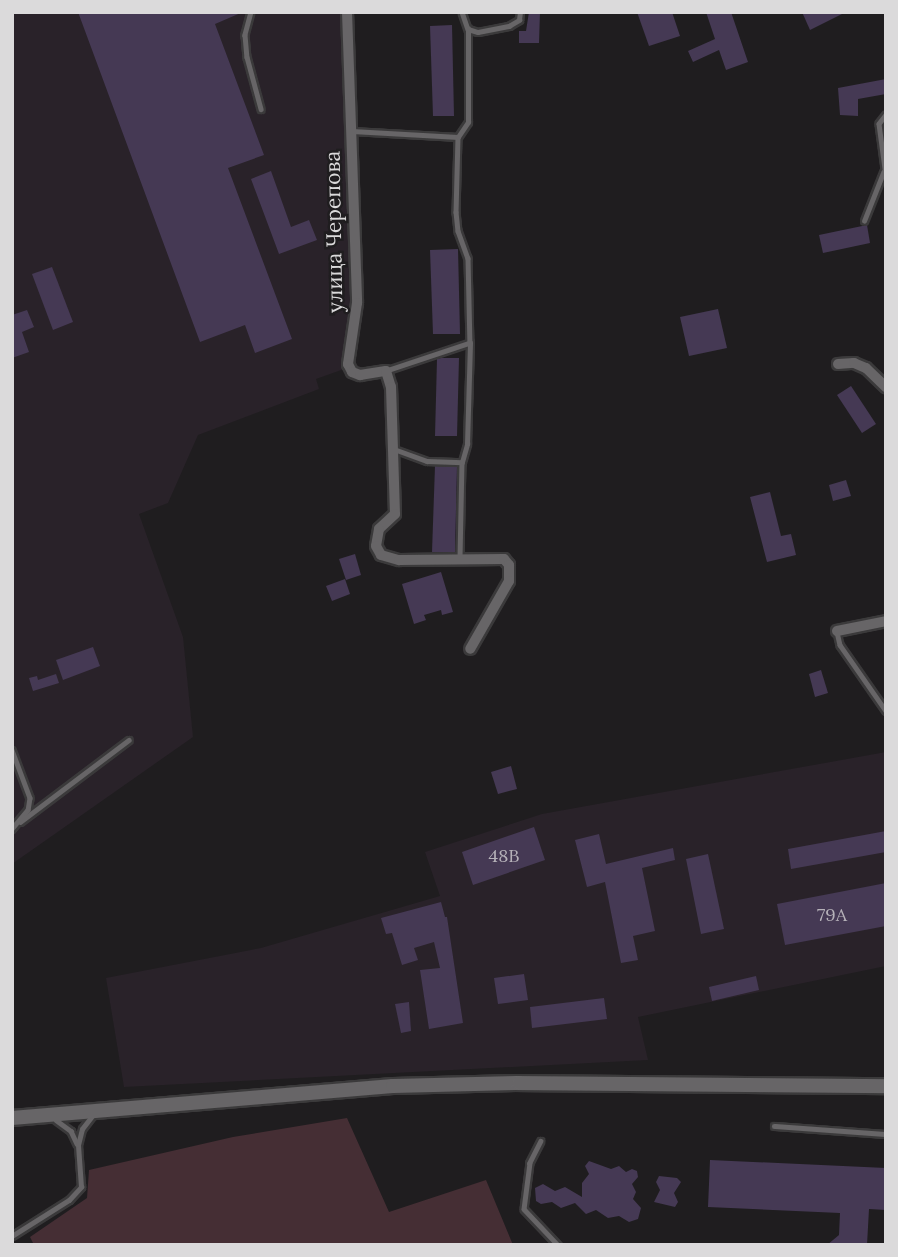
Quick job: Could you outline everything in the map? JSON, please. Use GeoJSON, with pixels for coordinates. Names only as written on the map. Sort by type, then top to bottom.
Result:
{"type":"FeatureCollection","features":[{"type":"Feature","properties":{"kind":"street","name":"улица Черепова"},"geometry":{"type":"LineString","coordinates":[[347,12],[357,303],[348,364],[352,372],[360,375],[386,371]]}},
{"type":"Feature","properties":{"kind":"street"},"geometry":{"type":"LineString","coordinates":[[838,365],[853,363],[866,369],[886,387]]}},
{"type":"Feature","properties":{"kind":"street"},"geometry":{"type":"LineString","coordinates":[[386,371],[391,387],[395,514],[379,529],[376,538],[382,555],[399,560],[459,562],[496,557],[504,559],[511,572],[502,598],[470,649]]}},
{"type":"Feature","properties":{"kind":"street"},"geometry":{"type":"LineString","coordinates":[[837,631],[886,621]]}},
{"type":"Feature","properties":{"kind":"street"},"geometry":{"type":"LineString","coordinates":[[12,1118],[393,1086],[519,1083],[886,1086]]}},
{"type":"Feature","properties":{"kind":"lane"},"geometry":{"type":"LineString","coordinates":[[251,12],[245,35],[247,57],[261,109]]}},
{"type":"Feature","properties":{"kind":"lane"},"geometry":{"type":"LineString","coordinates":[[459,562],[470,343],[467,258],[458,231],[456,212],[458,137],[468,122],[468,29],[462,12]]}},
{"type":"Feature","properties":{"kind":"lane"},"geometry":{"type":"LineString","coordinates":[[468,29],[478,32],[499,31],[519,20],[520,12]]}},
{"type":"Feature","properties":{"kind":"lane"},"geometry":{"type":"LineString","coordinates":[[864,221],[885,174],[879,124],[886,115]]}},
{"type":"Feature","properties":{"kind":"lane"},"geometry":{"type":"LineString","coordinates":[[352,131],[458,137]]}},
{"type":"Feature","properties":{"kind":"lane"},"geometry":{"type":"LineString","coordinates":[[386,371],[470,343]]}},
{"type":"Feature","properties":{"kind":"lane"},"geometry":{"type":"LineString","coordinates":[[393,449],[427,461],[462,462]]}},
{"type":"Feature","properties":{"kind":"lane"},"geometry":{"type":"LineString","coordinates":[[837,631],[840,645],[886,711]]}},
{"type":"Feature","properties":{"kind":"lane"},"geometry":{"type":"LineString","coordinates":[[12,829],[129,740]]}},
{"type":"Feature","properties":{"kind":"lane"},"geometry":{"type":"LineString","coordinates":[[12,750],[30,798],[29,810],[20,822]]}},
{"type":"Feature","properties":{"kind":"lane"},"geometry":{"type":"LineString","coordinates":[[78,1145],[82,1129],[100,1111]]}},
{"type":"Feature","properties":{"kind":"lane"},"geometry":{"type":"LineString","coordinates":[[12,1236],[76,1195],[82,1178],[78,1145],[71,1131],[46,1115]]}},
{"type":"Feature","properties":{"kind":"lane"},"geometry":{"type":"LineString","coordinates":[[774,1126],[886,1135]]}},
{"type":"Feature","properties":{"kind":"lane"},"geometry":{"type":"LineString","coordinates":[[541,1141],[530,1163],[524,1209],[558,1245]]}},
{"type":"Feature","properties":{"kind":"shaded area"},"geometry":{"type":"Polygon","coordinates":[[[12,12],[343,12],[354,293],[344,369],[316,379],[319,389],[198,435],[168,503],[139,514],[183,637],[193,737],[12,864],[12,12]]]}},
{"type":"Feature","properties":{"kind":"shaded area"},"geometry":{"type":"Polygon","coordinates":[[[886,752],[886,966],[638,1017],[648,1060],[124,1087],[106,978],[261,948],[440,896],[425,852],[542,814],[886,752]]]}},
{"type":"Feature","properties":{"kind":"shaded area"},"geometry":{"type":"Polygon","coordinates":[[[347,1118],[389,1212],[486,1180],[513,1245],[34,1245],[30,1237],[87,1198],[89,1170],[233,1137],[347,1118]]]}},
{"type":"Feature","properties":{"kind":"building"},"geometry":{"type":"Polygon","coordinates":[[[78,12],[243,12],[215,24],[264,155],[228,168],[292,339],[255,353],[245,325],[200,342],[78,12]]]}},
{"type":"Feature","properties":{"kind":"building"},"geometry":{"type":"Polygon","coordinates":[[[529,12],[540,12],[539,43],[519,43],[519,31],[526,31],[529,12]]]}},
{"type":"Feature","properties":{"kind":"building"},"geometry":{"type":"Polygon","coordinates":[[[637,12],[672,12],[680,36],[649,46],[637,12]]]}},
{"type":"Feature","properties":{"kind":"building"},"geometry":{"type":"Polygon","coordinates":[[[706,12],[731,12],[748,62],[726,70],[719,50],[693,62],[688,51],[715,39],[706,12]]]}},
{"type":"Feature","properties":{"kind":"building"},"geometry":{"type":"Polygon","coordinates":[[[802,12],[846,12],[810,30],[802,12]]]}},
{"type":"Feature","properties":{"kind":"building"},"geometry":{"type":"Polygon","coordinates":[[[452,25],[454,116],[433,116],[430,26],[452,25]]]}},
{"type":"Feature","properties":{"kind":"building"},"geometry":{"type":"Polygon","coordinates":[[[886,79],[886,94],[858,99],[858,116],[840,115],[838,88],[886,79]]]}},
{"type":"Feature","properties":{"kind":"building"},"geometry":{"type":"Polygon","coordinates":[[[271,171],[291,227],[309,220],[317,240],[279,254],[251,179],[271,171]]]}},
{"type":"Feature","properties":{"kind":"building"},"geometry":{"type":"Polygon","coordinates":[[[867,225],[870,243],[823,253],[819,235],[867,225]]]}},
{"type":"Feature","properties":{"kind":"building"},"geometry":{"type":"Polygon","coordinates":[[[458,249],[460,334],[433,334],[430,250],[458,249]]]}},
{"type":"Feature","properties":{"kind":"building"},"geometry":{"type":"Polygon","coordinates":[[[52,267],[73,322],[53,330],[32,274],[52,267]]]}},
{"type":"Feature","properties":{"kind":"building"},"geometry":{"type":"Polygon","coordinates":[[[718,309],[727,348],[689,356],[680,317],[718,309]]]}},
{"type":"Feature","properties":{"kind":"building"},"geometry":{"type":"Polygon","coordinates":[[[27,310],[34,327],[22,332],[29,352],[12,358],[12,315],[27,310]]]}},
{"type":"Feature","properties":{"kind":"building"},"geometry":{"type":"Polygon","coordinates":[[[459,358],[457,436],[435,436],[437,359],[459,358]]]}},
{"type":"Feature","properties":{"kind":"building"},"geometry":{"type":"Polygon","coordinates":[[[851,386],[876,424],[862,433],[837,395],[851,386]]]}},
{"type":"Feature","properties":{"kind":"building"},"geometry":{"type":"Polygon","coordinates":[[[435,466],[457,467],[455,552],[432,552],[435,466]]]}},
{"type":"Feature","properties":{"kind":"building"},"geometry":{"type":"Polygon","coordinates":[[[846,480],[851,496],[833,501],[829,485],[846,480]]]}},
{"type":"Feature","properties":{"kind":"building"},"geometry":{"type":"Polygon","coordinates":[[[770,492],[781,536],[791,534],[796,555],[767,562],[750,497],[770,492]]]}},
{"type":"Feature","properties":{"kind":"building"},"geometry":{"type":"Polygon","coordinates":[[[355,554],[361,575],[346,580],[339,559],[355,554]]]}},
{"type":"Feature","properties":{"kind":"building"},"geometry":{"type":"Polygon","coordinates":[[[441,572],[453,612],[442,615],[441,610],[424,615],[426,620],[414,624],[402,584],[441,572]]]}},
{"type":"Feature","properties":{"kind":"building"},"geometry":{"type":"Polygon","coordinates":[[[345,579],[350,594],[332,601],[326,586],[345,579]]]}},
{"type":"Feature","properties":{"kind":"building"},"geometry":{"type":"Polygon","coordinates":[[[93,647],[100,666],[63,680],[56,660],[93,647]]]}},
{"type":"Feature","properties":{"kind":"building"},"geometry":{"type":"Polygon","coordinates":[[[821,670],[828,693],[815,697],[809,674],[821,670]]]}},
{"type":"Feature","properties":{"kind":"building"},"geometry":{"type":"Polygon","coordinates":[[[56,674],[59,683],[33,691],[29,678],[37,676],[38,680],[56,674]]]}},
{"type":"Feature","properties":{"kind":"building"},"geometry":{"type":"Polygon","coordinates":[[[511,766],[517,789],[498,794],[491,772],[511,766]]]}},
{"type":"Feature","properties":{"kind":"building"},"geometry":{"type":"Polygon","coordinates":[[[534,827],[545,860],[473,885],[462,852],[534,827]]]}},
{"type":"Feature","properties":{"kind":"building"},"geometry":{"type":"Polygon","coordinates":[[[886,831],[886,852],[791,869],[788,849],[886,831]]]}},
{"type":"Feature","properties":{"kind":"building"},"geometry":{"type":"Polygon","coordinates":[[[599,834],[606,864],[673,848],[675,860],[642,868],[655,931],[633,936],[638,960],[621,963],[605,882],[587,887],[575,840],[599,834]]]}},
{"type":"Feature","properties":{"kind":"building"},"geometry":{"type":"Polygon","coordinates":[[[708,854],[724,929],[701,934],[686,859],[708,854]]]}},
{"type":"Feature","properties":{"kind":"building"},"geometry":{"type":"Polygon","coordinates":[[[886,883],[886,926],[785,945],[777,904],[886,883]]]}},
{"type":"Feature","properties":{"kind":"building"},"geometry":{"type":"Polygon","coordinates":[[[441,902],[447,917],[463,1023],[429,1029],[420,970],[440,968],[434,942],[414,948],[418,960],[402,965],[392,933],[386,934],[381,918],[441,902]]]}},
{"type":"Feature","properties":{"kind":"building"},"geometry":{"type":"Polygon","coordinates":[[[524,974],[528,1000],[498,1004],[494,978],[524,974]]]}},
{"type":"Feature","properties":{"kind":"building"},"geometry":{"type":"Polygon","coordinates":[[[756,976],[759,990],[712,1001],[709,987],[756,976]]]}},
{"type":"Feature","properties":{"kind":"building"},"geometry":{"type":"Polygon","coordinates":[[[604,998],[607,1019],[532,1028],[530,1007],[604,998]]]}},
{"type":"Feature","properties":{"kind":"building"},"geometry":{"type":"Polygon","coordinates":[[[409,1002],[411,1031],[401,1033],[395,1004],[409,1002]]]}},
{"type":"Feature","properties":{"kind":"building"},"geometry":{"type":"Polygon","coordinates":[[[710,1160],[886,1168],[886,1210],[869,1209],[867,1245],[827,1245],[839,1235],[840,1213],[708,1207],[710,1160]]]}},
{"type":"Feature","properties":{"kind":"building"},"geometry":{"type":"Polygon","coordinates":[[[589,1161],[611,1169],[619,1166],[626,1172],[632,1169],[637,1171],[638,1177],[632,1184],[636,1192],[633,1199],[641,1208],[638,1219],[629,1222],[619,1216],[608,1218],[596,1210],[586,1214],[575,1203],[561,1208],[552,1202],[541,1204],[536,1201],[535,1188],[543,1184],[555,1191],[565,1187],[582,1197],[582,1183],[589,1174],[585,1166],[589,1161]]]}},
{"type":"Feature","properties":{"kind":"building"},"geometry":{"type":"Polygon","coordinates":[[[659,1176],[677,1178],[681,1182],[674,1193],[678,1202],[675,1207],[654,1202],[660,1190],[656,1182],[659,1176]]]}}]}
